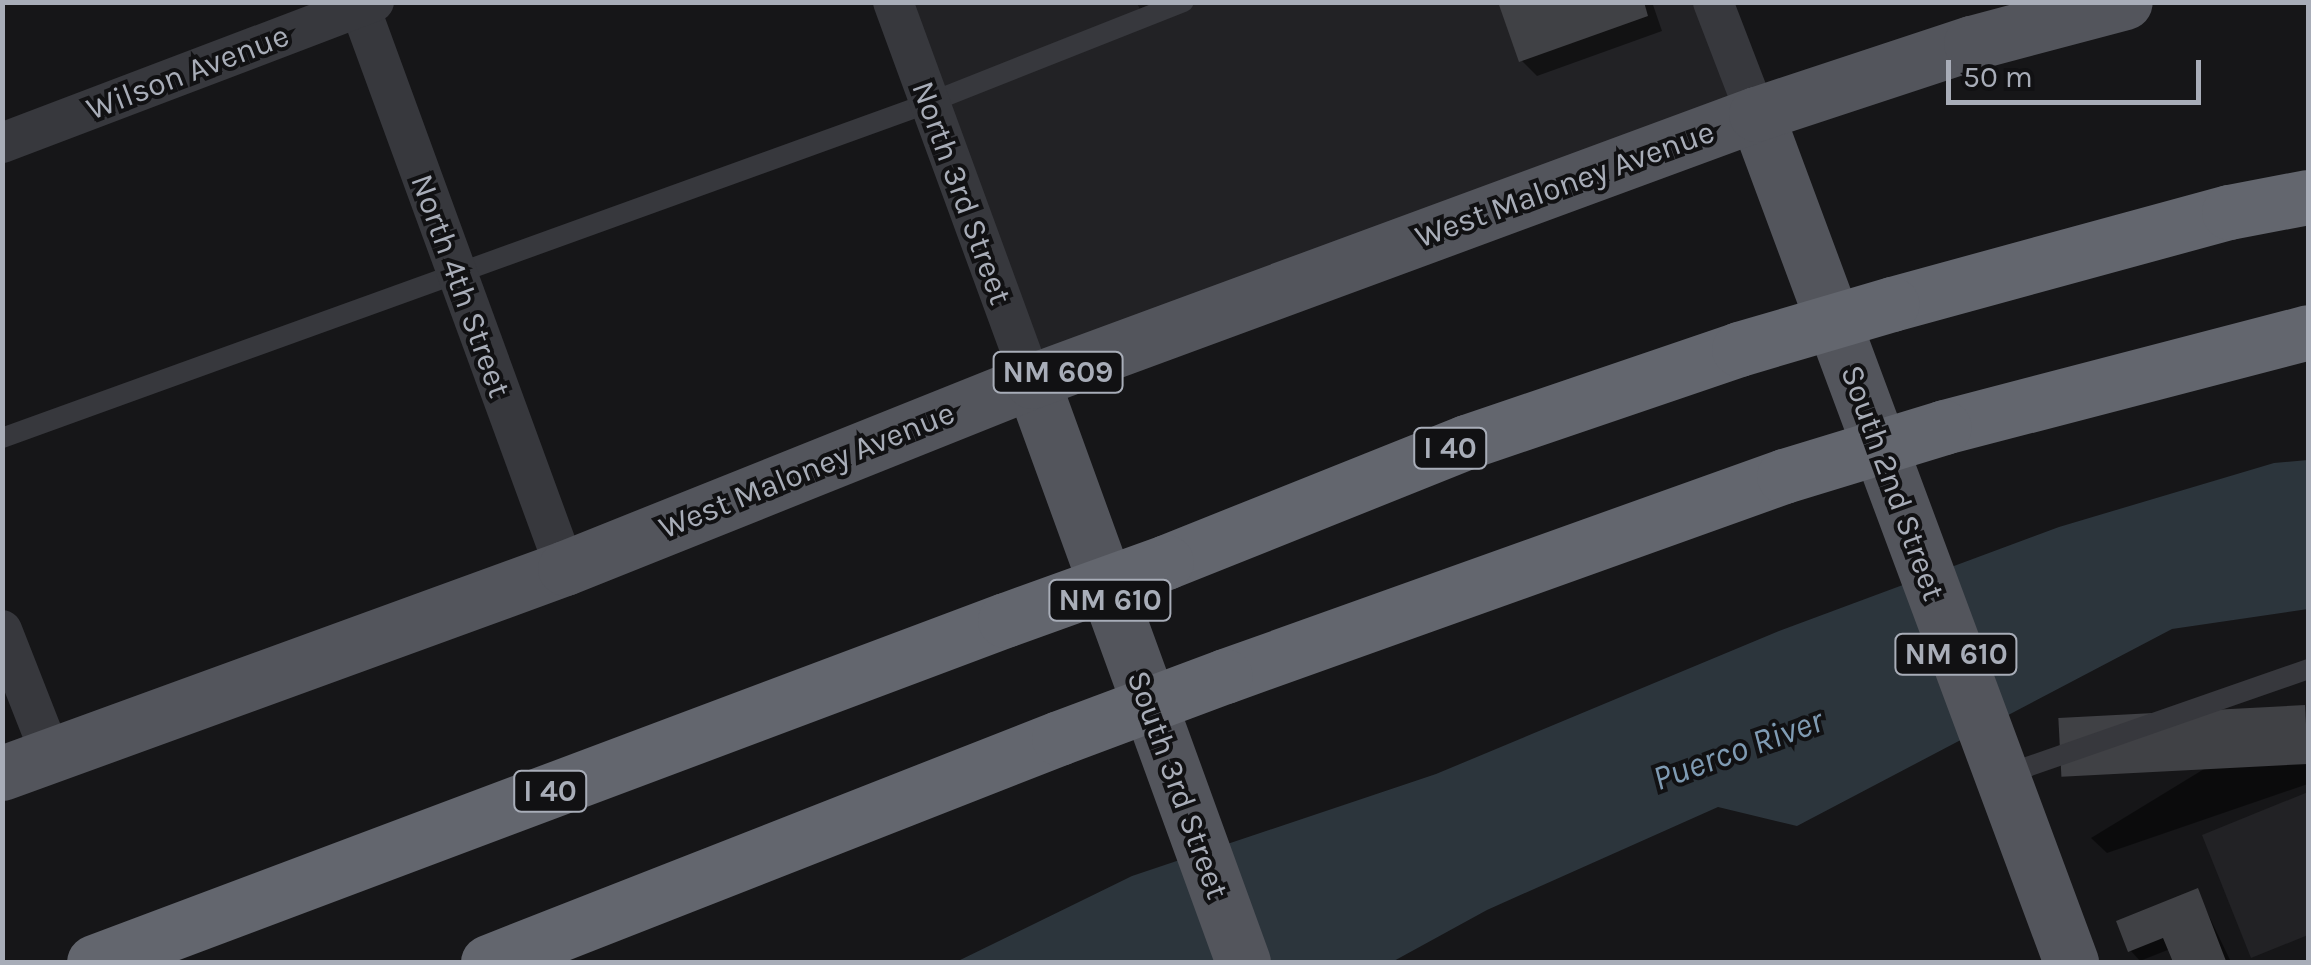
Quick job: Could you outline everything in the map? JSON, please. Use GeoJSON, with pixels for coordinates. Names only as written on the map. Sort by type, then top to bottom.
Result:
{"type":"FeatureCollection","features":[{"type":"Feature","properties":{"kind":"highway","name":"I 40"},"geometry":{"type":"LineString","coordinates":[[94,962],[1166,562],[1466,442],[1739,348],[2229,212],[2308,197]]}},
{"type":"Feature","properties":{"kind":"highway"},"geometry":{"type":"LineString","coordinates":[[488,962],[1059,738],[1784,476],[2186,359],[2308,332]]}},
{"type":"Feature","properties":{"kind":"main road","name":"West Maloney Avenue"},"geometry":{"type":"LineString","coordinates":[[27,764],[564,568],[1032,382],[1756,114],[1971,44],[2124,2]]}},
{"type":"Feature","properties":{"kind":"main road","name":"South 2nd Street"},"geometry":{"type":"LineString","coordinates":[[1756,114],[2071,962]]}},
{"type":"Feature","properties":{"kind":"main road","name":"South 3rd Street"},"geometry":{"type":"LineString","coordinates":[[1032,382],[1243,962]]}},
{"type":"Feature","properties":{"kind":"street","name":"North 3rd Street"},"geometry":{"type":"LineString","coordinates":[[893,2],[926,104],[1032,382]]}},
{"type":"Feature","properties":{"kind":"street"},"geometry":{"type":"LineString","coordinates":[[1713,2],[1756,114]]}},
{"type":"Feature","properties":{"kind":"street","name":"Wilson Avenue"},"geometry":{"type":"LineString","coordinates":[[2,143],[364,4]]}},
{"type":"Feature","properties":{"kind":"street","name":"North 4th Street"},"geometry":{"type":"LineString","coordinates":[[364,4],[453,270],[564,568]]}},
{"type":"Feature","properties":{"kind":"street"},"geometry":{"type":"LineString","coordinates":[[2,630],[27,764]]}},
{"type":"Feature","properties":{"kind":"lane"},"geometry":{"type":"LineString","coordinates":[[2,438],[453,270],[926,104],[1182,2]]}},
{"type":"Feature","properties":{"kind":"lane"},"geometry":{"type":"LineString","coordinates":[[2000,769],[2308,669]]}},
{"type":"Feature","properties":{"kind":"shaded area"},"geometry":{"type":"Polygon","coordinates":[[[1183,2],[1713,3],[1756,114],[1032,381],[898,3],[1137,3],[1144,18],[1183,2]]]}},
{"type":"Feature","properties":{"kind":"shaded area"},"geometry":{"type":"Polygon","coordinates":[[[2308,792],[2308,935],[2251,958],[2202,835],[2308,792]]]}},
{"type":"Feature","properties":{"kind":"water","name":"Puerco River"},"geometry":{"type":"Polygon","coordinates":[[[2308,460],[2308,609],[2172,629],[1797,826],[1718,807],[1487,910],[1392,962],[956,962],[1132,876],[1436,774],[1779,631],[2059,527],[2274,463],[2308,460]]]}},
{"type":"Feature","properties":{"kind":"building"},"geometry":{"type":"Polygon","coordinates":[[[1498,2],[1644,2],[1648,16],[1519,62],[1498,2]]]}},
{"type":"Feature","properties":{"kind":"building"},"geometry":{"type":"Polygon","coordinates":[[[2305,705],[2308,764],[2061,777],[2058,718],[2305,705]]]}},
{"type":"Feature","properties":{"kind":"building"},"geometry":{"type":"Polygon","coordinates":[[[2198,888],[2226,961],[2173,962],[2163,938],[2128,952],[2116,921],[2198,888]]]}}]}
